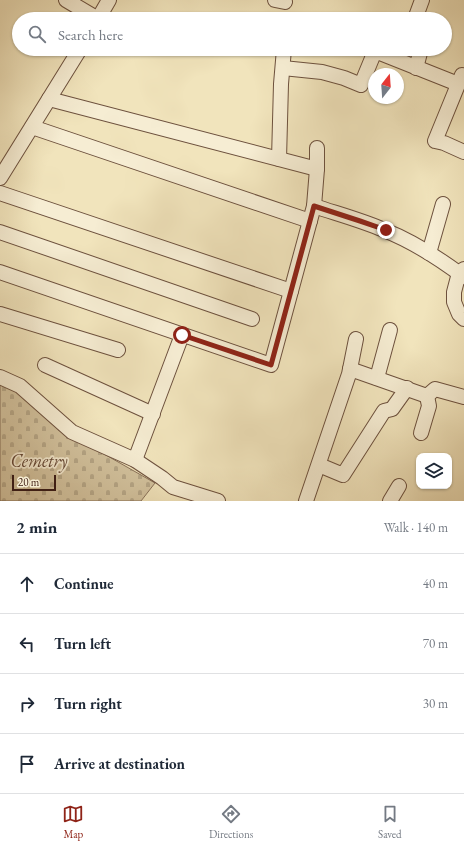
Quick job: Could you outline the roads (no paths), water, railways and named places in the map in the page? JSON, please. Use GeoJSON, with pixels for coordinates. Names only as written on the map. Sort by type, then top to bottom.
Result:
{"type":"FeatureCollection","features":[{"type":"Feature","properties":{"kind":"street"},"geometry":{"type":"LineString","coordinates":[[66,0],[86,12]]}},
{"type":"Feature","properties":{"kind":"street"},"geometry":{"type":"LineString","coordinates":[[102,12],[109,0]]}},
{"type":"Feature","properties":{"kind":"street"},"geometry":{"type":"LineString","coordinates":[[418,12],[422,0]]}},
{"type":"Feature","properties":{"kind":"street"},"geometry":{"type":"LineString","coordinates":[[0,178],[76,56]]}},
{"type":"Feature","properties":{"kind":"street"},"geometry":{"type":"LineString","coordinates":[[279,159],[281,84],[284,56]]}},
{"type":"Feature","properties":{"kind":"street"},"geometry":{"type":"LineString","coordinates":[[283,68],[322,72],[344,78],[361,85],[373,56]]}},
{"type":"Feature","properties":{"kind":"street"},"geometry":{"type":"LineString","coordinates":[[387,56],[416,68],[460,80],[435,141],[444,143],[464,152]]}},
{"type":"Feature","properties":{"kind":"street"},"geometry":{"type":"LineString","coordinates":[[416,68],[419,56]]}},
{"type":"Feature","properties":{"kind":"street"},"geometry":{"type":"LineString","coordinates":[[49,99],[317,169]]}},
{"type":"Feature","properties":{"kind":"street"},"geometry":{"type":"LineString","coordinates":[[32,126],[310,221]]}},
{"type":"Feature","properties":{"kind":"street"},"geometry":{"type":"LineString","coordinates":[[0,272],[271,365],[314,206],[317,148]]}},
{"type":"Feature","properties":{"kind":"street"},"geometry":{"type":"LineString","coordinates":[[0,193],[291,291]]}},
{"type":"Feature","properties":{"kind":"street"},"geometry":{"type":"LineString","coordinates":[[429,253],[444,204]]}},
{"type":"Feature","properties":{"kind":"street"},"geometry":{"type":"LineString","coordinates":[[314,206],[386,230],[418,246],[462,273],[454,292],[454,302],[459,314],[464,319]]}},
{"type":"Feature","properties":{"kind":"street"},"geometry":{"type":"LineString","coordinates":[[0,232],[252,320]]}},
{"type":"Feature","properties":{"kind":"street"},"geometry":{"type":"LineString","coordinates":[[0,314],[118,350]]}},
{"type":"Feature","properties":{"kind":"street"},"geometry":{"type":"LineString","coordinates":[[377,378],[390,330]]}},
{"type":"Feature","properties":{"kind":"street"},"geometry":{"type":"LineString","coordinates":[[135,460],[182,335]]}},
{"type":"Feature","properties":{"kind":"street"},"geometry":{"type":"LineString","coordinates":[[306,501],[349,374],[356,339]]}},
{"type":"Feature","properties":{"kind":"street"},"geometry":{"type":"LineString","coordinates":[[45,365],[153,414]]}},
{"type":"Feature","properties":{"kind":"street"},"geometry":{"type":"LineString","coordinates":[[350,369],[427,396]]}},
{"type":"Feature","properties":{"kind":"street"},"geometry":{"type":"LineString","coordinates":[[0,377],[20,386],[72,432],[135,460],[173,487],[218,501]]}},
{"type":"Feature","properties":{"kind":"street"},"geometry":{"type":"LineString","coordinates":[[319,465],[343,475],[384,411],[392,409],[407,388]]}},
{"type":"Feature","properties":{"kind":"street"},"geometry":{"type":"LineString","coordinates":[[427,396],[436,390],[464,397]]}},
{"type":"Feature","properties":{"kind":"street"},"geometry":{"type":"LineString","coordinates":[[421,433],[429,406],[427,396]]}},
{"type":"Feature","properties":{"kind":"street"},"geometry":{"type":"LineString","coordinates":[[390,501],[399,486]]}},
{"type":"Feature","properties":{"kind":"park label","name":"Cemetry"},"geometry":{"type":"Point","coordinates":[39,461]}}]}
